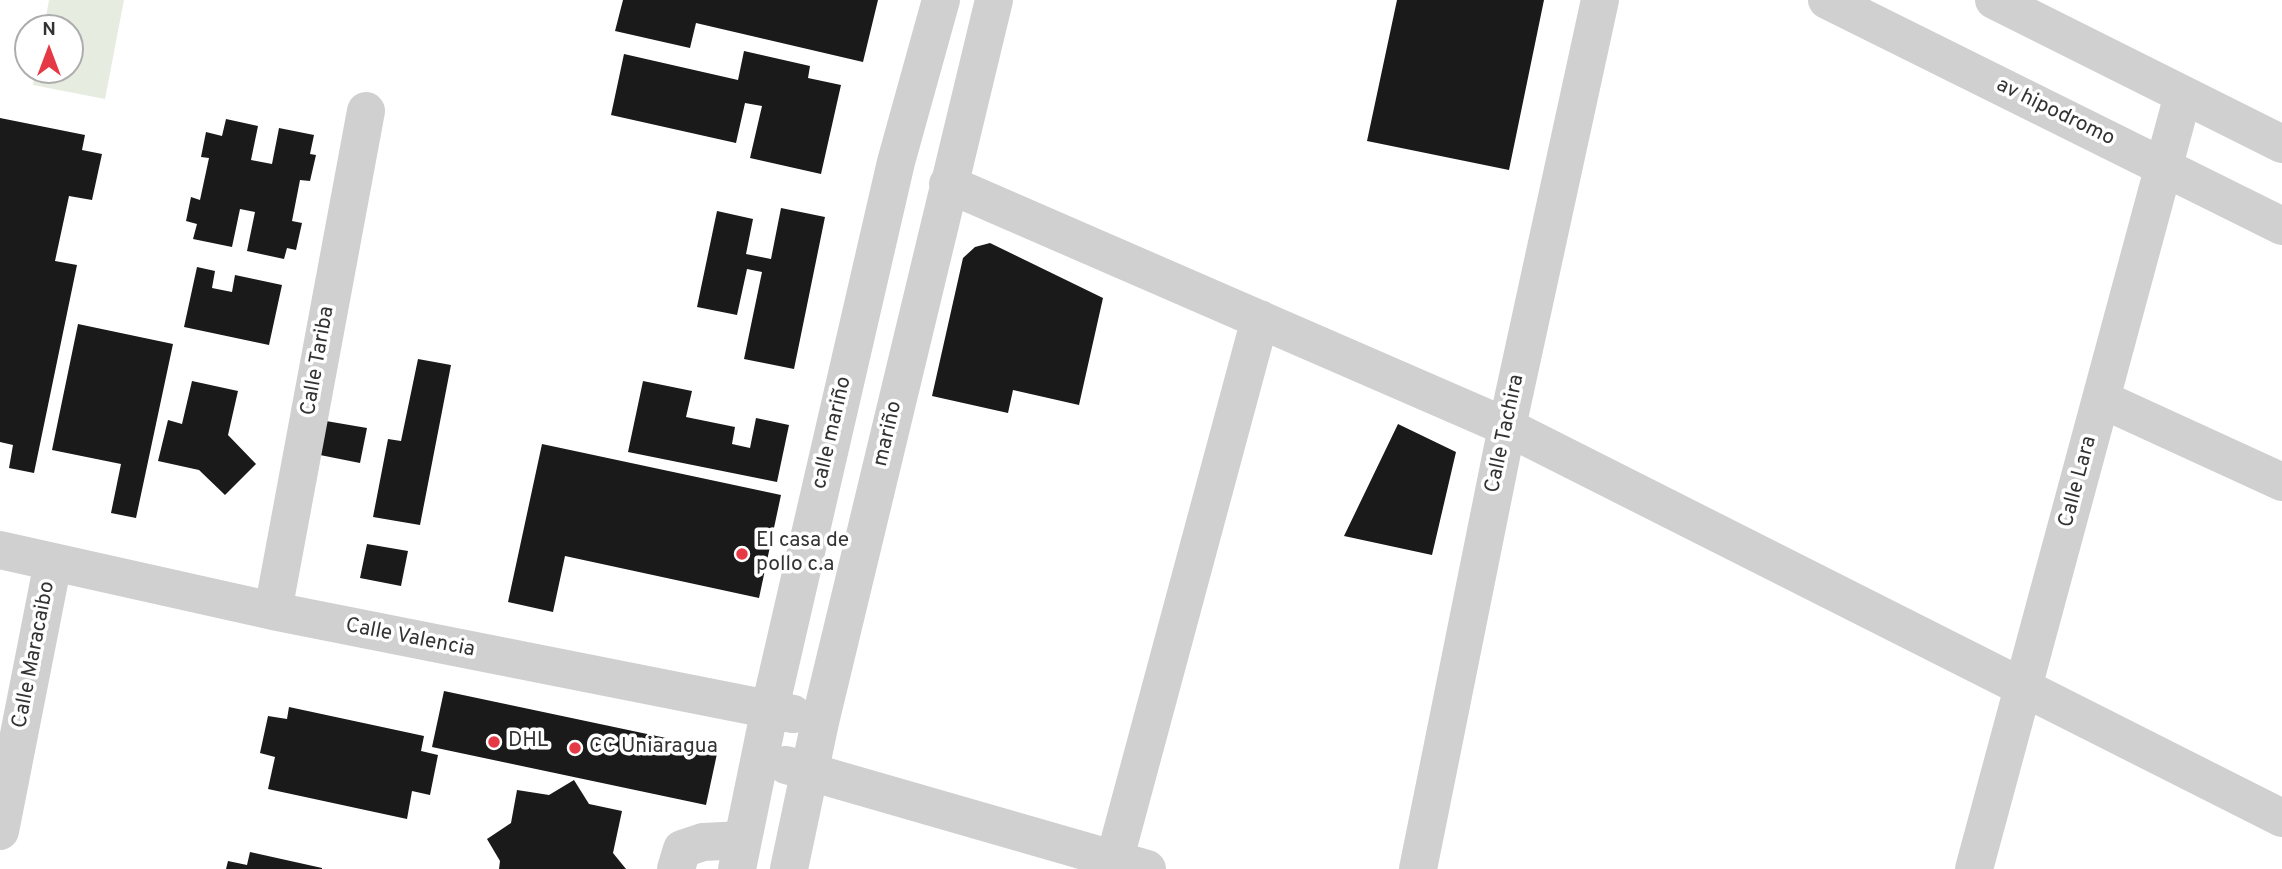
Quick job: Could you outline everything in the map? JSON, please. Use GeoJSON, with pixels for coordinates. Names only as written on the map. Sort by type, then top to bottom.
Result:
{"type":"FeatureCollection","features":[{"type":"Feature","properties":{"kind":"street","name":"calle mariño"},"geometry":{"type":"LineString","coordinates":[[740,855],[770,708],[896,162],[941,0]]}},
{"type":"Feature","properties":{"kind":"street","name":"mariño"},"geometry":{"type":"LineString","coordinates":[[789,869],[820,722],[994,0]]}},
{"type":"Feature","properties":{"kind":"street","name":"Calle Tachira"},"geometry":{"type":"LineString","coordinates":[[1418,869],[1507,427],[1600,0]]}},
{"type":"Feature","properties":{"kind":"street","name":"av hipodromo"},"geometry":{"type":"LineString","coordinates":[[1827,0],[2282,226]]}},
{"type":"Feature","properties":{"kind":"street"},"geometry":{"type":"LineString","coordinates":[[1994,0],[2282,144]]}},
{"type":"Feature","properties":{"kind":"street","name":"Calle Lara"},"geometry":{"type":"LineString","coordinates":[[1974,869],[2183,94]]}},
{"type":"Feature","properties":{"kind":"street","name":"Calle Tariba"},"geometry":{"type":"LineString","coordinates":[[273,611],[366,111]]}},
{"type":"Feature","properties":{"kind":"street"},"geometry":{"type":"LineString","coordinates":[[948,184],[1507,427],[2282,818]]}},
{"type":"Feature","properties":{"kind":"street"},"geometry":{"type":"LineString","coordinates":[[760,757],[1124,866],[1260,318]]}},
{"type":"Feature","properties":{"kind":"street"},"geometry":{"type":"LineString","coordinates":[[2101,399],[2282,482]]}},
{"type":"Feature","properties":{"kind":"street","name":"Calle Valencia"},"geometry":{"type":"LineString","coordinates":[[0,550],[273,611],[770,708],[820,722]]}},
{"type":"Feature","properties":{"kind":"street","name":"Calle Maracaibo"},"geometry":{"type":"LineString","coordinates":[[0,831],[53,562]]}},
{"type":"Feature","properties":{"kind":"street"},"geometry":{"type":"LineString","coordinates":[[676,869],[682,849],[703,842],[740,855]]}},
{"type":"Feature","properties":{"kind":"shaded area"},"geometry":{"type":"Polygon","coordinates":[[[49,0],[124,0],[105,99],[33,85],[84,84],[84,14],[46,14],[49,0]]]}},
{"type":"Feature","properties":{"kind":"building"},"geometry":{"type":"Polygon","coordinates":[[[623,0],[878,0],[863,62],[696,23],[690,48],[615,31],[623,0]]]}},
{"type":"Feature","properties":{"kind":"building"},"geometry":{"type":"Polygon","coordinates":[[[1397,0],[1544,0],[1509,170],[1367,141],[1397,0]]]}},
{"type":"Feature","properties":{"kind":"building"},"geometry":{"type":"Polygon","coordinates":[[[744,51],[810,66],[808,78],[841,85],[821,174],[750,158],[762,106],[745,103],[736,143],[611,115],[624,54],[738,80],[744,51]]]}},
{"type":"Feature","properties":{"kind":"building"},"geometry":{"type":"Polygon","coordinates":[[[0,118],[85,135],[82,150],[102,154],[92,200],[69,196],[55,261],[77,265],[34,473],[9,468],[13,445],[0,442],[0,118]]]}},
{"type":"Feature","properties":{"kind":"building"},"geometry":{"type":"Polygon","coordinates":[[[226,119],[258,126],[251,160],[272,164],[279,128],[314,135],[310,154],[316,155],[310,181],[300,180],[292,221],[302,223],[296,250],[287,248],[284,259],[247,251],[255,212],[240,209],[232,247],[193,239],[197,224],[186,221],[191,197],[200,200],[209,158],[201,157],[206,132],[222,136],[226,119]]]}},
{"type":"Feature","properties":{"kind":"building"},"geometry":{"type":"Polygon","coordinates":[[[781,208],[825,217],[794,369],[744,359],[762,272],[747,269],[737,315],[697,307],[717,211],[753,219],[746,254],[771,259],[781,208]]]}},
{"type":"Feature","properties":{"kind":"building"},"geometry":{"type":"Polygon","coordinates":[[[990,243],[1103,298],[1079,405],[1013,390],[1008,413],[932,396],[963,258],[975,247],[990,243]]]}},
{"type":"Feature","properties":{"kind":"building"},"geometry":{"type":"Polygon","coordinates":[[[197,267],[215,271],[212,288],[232,292],[235,275],[282,285],[269,345],[184,327],[197,267]]]}},
{"type":"Feature","properties":{"kind":"building"},"geometry":{"type":"Polygon","coordinates":[[[78,324],[173,344],[136,518],[111,513],[121,464],[52,450],[78,324]]]}},
{"type":"Feature","properties":{"kind":"building"},"geometry":{"type":"Polygon","coordinates":[[[418,359],[451,365],[420,525],[373,517],[388,439],[401,441],[418,359]]]}},
{"type":"Feature","properties":{"kind":"building"},"geometry":{"type":"Polygon","coordinates":[[[192,381],[238,391],[228,435],[256,464],[225,495],[199,470],[158,461],[168,420],[182,424],[192,381]]]}},
{"type":"Feature","properties":{"kind":"building"},"geometry":{"type":"Polygon","coordinates":[[[643,381],[692,391],[686,417],[735,427],[732,444],[750,448],[756,418],[789,425],[777,482],[628,452],[643,381]]]}},
{"type":"Feature","properties":{"kind":"building"},"geometry":{"type":"Polygon","coordinates":[[[326,421],[367,428],[360,463],[320,455],[326,421]]]}},
{"type":"Feature","properties":{"kind":"building"},"geometry":{"type":"Polygon","coordinates":[[[1398,424],[1456,452],[1432,555],[1344,536],[1398,424]]]}},
{"type":"Feature","properties":{"kind":"building"},"geometry":{"type":"Polygon","coordinates":[[[542,444],[781,495],[759,598],[565,556],[553,612],[508,602],[542,444]]]}},
{"type":"Feature","properties":{"kind":"building"},"geometry":{"type":"Polygon","coordinates":[[[367,544],[408,551],[401,586],[360,578],[367,544]]]}},
{"type":"Feature","properties":{"kind":"building","name":"CC Uniaragua"},"geometry":{"type":"Polygon","coordinates":[[[444,691],[718,749],[706,805],[432,747],[444,691]]]}},
{"type":"Feature","properties":{"kind":"building"},"geometry":{"type":"Polygon","coordinates":[[[289,707],[424,736],[421,751],[438,755],[430,795],[412,791],[407,819],[268,789],[275,757],[260,753],[268,716],[287,719],[289,707]]]}},
{"type":"Feature","properties":{"kind":"building"},"geometry":{"type":"Polygon","coordinates":[[[574,780],[589,804],[622,811],[613,853],[626,869],[499,869],[500,861],[487,839],[511,823],[517,790],[549,795],[574,780]]]}},
{"type":"Feature","properties":{"kind":"building"},"geometry":{"type":"Polygon","coordinates":[[[250,852],[322,869],[226,869],[228,861],[247,865],[250,852]]]}},
{"type":"Feature","properties":{"kind":"place","name":"El casa de pollo c.a"},"geometry":{"type":"Point","coordinates":[742,554]}},
{"type":"Feature","properties":{"kind":"place","name":"DHL"},"geometry":{"type":"Point","coordinates":[494,742]}},
{"type":"Feature","properties":{"kind":"place","name":"CC Uniaragua"},"geometry":{"type":"Point","coordinates":[575,748]}}]}
